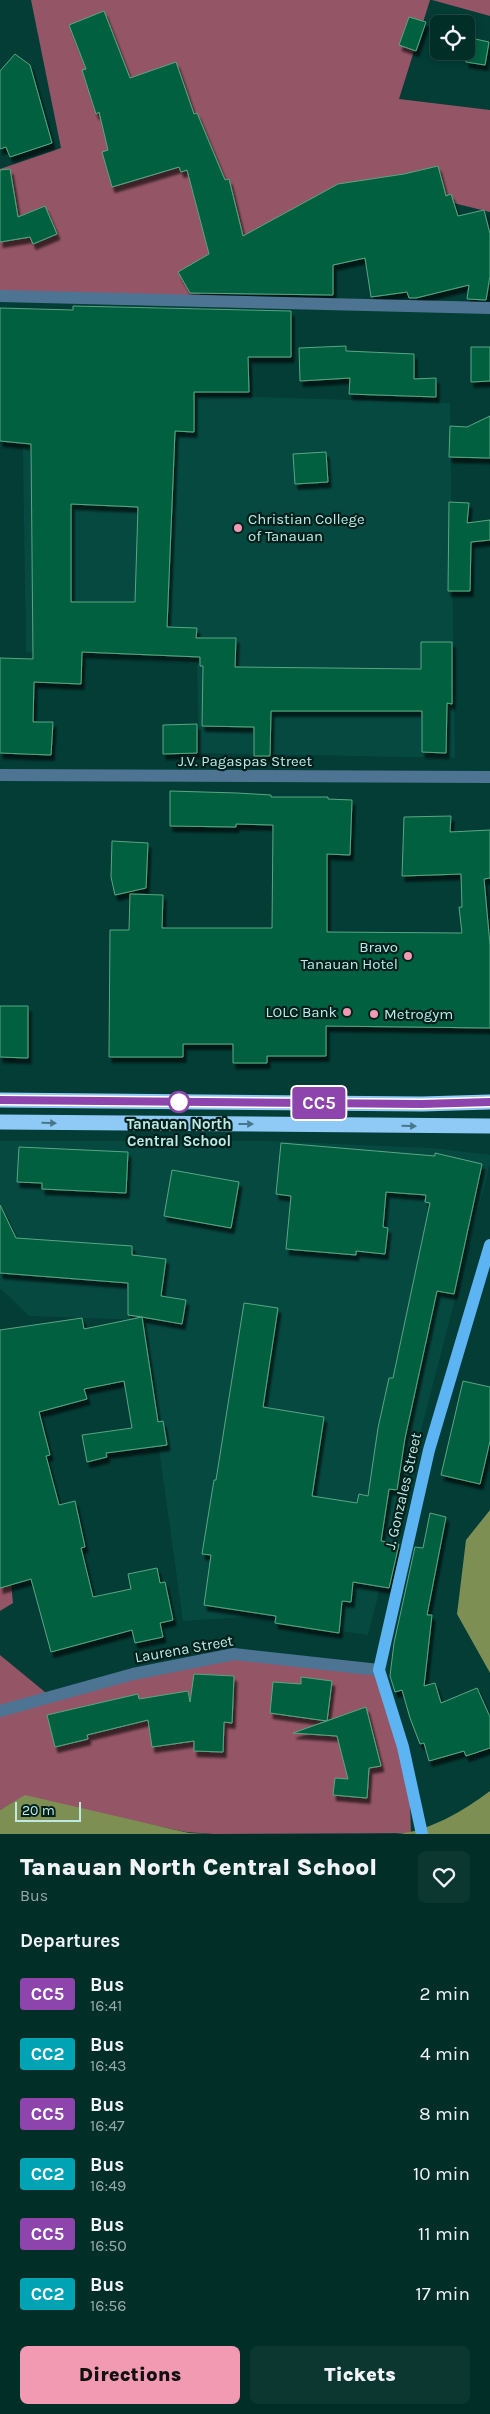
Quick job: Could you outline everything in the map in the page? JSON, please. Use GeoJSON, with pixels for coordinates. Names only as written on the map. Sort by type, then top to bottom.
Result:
{"type":"FeatureCollection","features":[{"type":"Feature","properties":{"kind":"highway"},"geometry":{"type":"LineString","coordinates":[[0,1100],[422,1104],[490,1102]]}},
{"type":"Feature","properties":{"kind":"highway"},"geometry":{"type":"LineString","coordinates":[[0,1122],[490,1126]]}},
{"type":"Feature","properties":{"kind":"main road","name":"J. Gonzales Street"},"geometry":{"type":"LineString","coordinates":[[378,1670],[429,1450],[490,1245]]}},
{"type":"Feature","properties":{"kind":"main road"},"geometry":{"type":"LineString","coordinates":[[378,1670],[404,1747],[422,1834]]}},
{"type":"Feature","properties":{"kind":"street"},"geometry":{"type":"LineString","coordinates":[[0,296],[490,308]]}},
{"type":"Feature","properties":{"kind":"street","name":"J.V. Pagaspas Street"},"geometry":{"type":"LineString","coordinates":[[0,775],[490,777]]}},
{"type":"Feature","properties":{"kind":"street","name":"Laurena Street"},"geometry":{"type":"LineString","coordinates":[[0,1711],[133,1674],[234,1654],[378,1670]]}},
{"type":"Feature","properties":{"kind":"shaded area"},"geometry":{"type":"Polygon","coordinates":[[[31,0],[430,0],[399,99],[490,110],[490,212],[388,187],[188,301],[0,293],[0,169],[61,148],[31,0]]]}},
{"type":"Feature","properties":{"kind":"shaded area"},"geometry":{"type":"Polygon","coordinates":[[[432,0],[490,0],[490,16],[432,0]]]}},
{"type":"Feature","properties":{"kind":"shaded area","name":"Christian College of Tanauan"},"geometry":{"type":"Polygon","coordinates":[[[22,390],[450,403],[455,758],[199,753],[197,664],[26,652],[22,390]]]}},
{"type":"Feature","properties":{"kind":"shaded area","name":"Tanauan North Central School"},"geometry":{"type":"Polygon","coordinates":[[[0,1141],[267,1141],[432,1148],[490,1155],[490,1164],[368,1635],[248,1617],[183,1621],[141,1320],[29,1316],[0,1288],[0,1141]]]}},
{"type":"Feature","properties":{"kind":"shaded area"},"geometry":{"type":"Polygon","coordinates":[[[490,1510],[490,1673],[457,1614],[466,1540],[490,1510]]]}},
{"type":"Feature","properties":{"kind":"shaded area"},"geometry":{"type":"Polygon","coordinates":[[[0,1520],[5,1524],[13,1603],[0,1611],[0,1520]]]}},
{"type":"Feature","properties":{"kind":"shaded area"},"geometry":{"type":"Polygon","coordinates":[[[234,1654],[379,1670],[409,1775],[411,1833],[213,1834],[186,1832],[23,1797],[0,1810],[0,1655],[51,1697],[234,1654]]]}},
{"type":"Feature","properties":{"kind":"shaded area"},"geometry":{"type":"Polygon","coordinates":[[[490,1791],[490,1834],[396,1834],[433,1825],[446,1819],[490,1791]]]}},
{"type":"Feature","properties":{"kind":"shaded area"},"geometry":{"type":"Polygon","coordinates":[[[25,1795],[189,1833],[206,1834],[0,1834],[0,1810],[25,1795]]]}},
{"type":"Feature","properties":{"kind":"building"},"geometry":{"type":"Polygon","coordinates":[[[104,11],[130,78],[176,62],[194,114],[197,113],[225,180],[229,179],[243,236],[338,184],[404,174],[438,166],[446,196],[451,194],[458,216],[484,210],[490,234],[490,276],[486,300],[467,299],[469,285],[416,298],[409,298],[407,292],[371,297],[365,258],[333,265],[333,295],[190,293],[178,272],[209,254],[187,170],[181,172],[179,167],[112,187],[102,152],[108,150],[99,112],[96,114],[82,70],[86,69],[69,25],[104,11]]]}},
{"type":"Feature","properties":{"kind":"building"},"geometry":{"type":"Polygon","coordinates":[[[409,17],[426,22],[416,51],[399,45],[409,17]]]}},
{"type":"Feature","properties":{"kind":"building"},"geometry":{"type":"Polygon","coordinates":[[[475,39],[489,42],[485,65],[466,62],[466,60],[475,60],[475,39]]]}},
{"type":"Feature","properties":{"kind":"building"},"geometry":{"type":"Polygon","coordinates":[[[15,54],[30,65],[52,143],[10,157],[6,147],[0,149],[0,71],[15,54]]]}},
{"type":"Feature","properties":{"kind":"building"},"geometry":{"type":"Polygon","coordinates":[[[10,169],[18,217],[45,206],[57,234],[33,244],[30,237],[0,242],[0,170],[10,169]]]}},
{"type":"Feature","properties":{"kind":"building"},"geometry":{"type":"Polygon","coordinates":[[[73,306],[291,311],[291,357],[248,357],[249,392],[194,392],[194,432],[175,431],[167,627],[197,628],[196,638],[236,638],[235,667],[421,669],[421,642],[452,642],[452,704],[447,703],[446,753],[422,752],[422,711],[271,711],[270,756],[254,756],[254,727],[202,726],[203,666],[200,666],[200,657],[82,652],[81,684],[34,682],[33,722],[53,722],[51,755],[0,753],[0,658],[33,659],[31,444],[0,441],[0,308],[73,310],[73,306]],[[71,504],[71,602],[135,602],[138,507],[71,504]]]}},
{"type":"Feature","properties":{"kind":"building"},"geometry":{"type":"Polygon","coordinates":[[[346,346],[346,351],[414,354],[414,379],[436,378],[436,397],[349,394],[350,378],[300,381],[299,348],[346,346]]]}},
{"type":"Feature","properties":{"kind":"building"},"geometry":{"type":"Polygon","coordinates":[[[471,347],[490,347],[490,381],[471,382],[471,347]]]}},
{"type":"Feature","properties":{"kind":"building"},"geometry":{"type":"Polygon","coordinates":[[[490,416],[490,458],[449,457],[450,426],[467,427],[490,416]]]}},
{"type":"Feature","properties":{"kind":"building"},"geometry":{"type":"Polygon","coordinates":[[[326,452],[328,482],[295,484],[293,454],[326,452]]]}},
{"type":"Feature","properties":{"kind":"building"},"geometry":{"type":"Polygon","coordinates":[[[449,502],[469,503],[467,523],[490,520],[490,540],[471,542],[470,591],[448,591],[449,502]]]}},
{"type":"Feature","properties":{"kind":"building"},"geometry":{"type":"Polygon","coordinates":[[[197,724],[197,753],[163,754],[163,725],[197,724]]]}},
{"type":"Feature","properties":{"kind":"building"},"geometry":{"type":"Polygon","coordinates":[[[170,791],[271,795],[271,797],[328,797],[328,799],[352,800],[350,855],[327,854],[327,932],[462,933],[459,907],[462,907],[461,874],[402,876],[404,817],[451,816],[450,832],[490,830],[490,878],[484,879],[490,945],[490,1028],[326,1026],[326,1056],[267,1056],[267,1063],[233,1063],[233,1044],[183,1044],[183,1057],[109,1057],[110,930],[129,930],[130,894],[163,895],[162,928],[272,928],[273,825],[236,824],[236,827],[170,826],[170,791]]]}},
{"type":"Feature","properties":{"kind":"building"},"geometry":{"type":"Polygon","coordinates":[[[112,841],[148,843],[146,888],[115,895],[111,877],[112,841]]]}},
{"type":"Feature","properties":{"kind":"building"},"geometry":{"type":"Polygon","coordinates":[[[0,1006],[28,1006],[28,1058],[0,1057],[0,1006]]]}},
{"type":"Feature","properties":{"kind":"building"},"geometry":{"type":"Polygon","coordinates":[[[281,1143],[435,1156],[435,1153],[482,1164],[454,1294],[437,1291],[405,1438],[397,1490],[389,1489],[381,1541],[399,1544],[389,1588],[353,1582],[351,1602],[342,1601],[339,1633],[275,1623],[276,1616],[204,1605],[211,1555],[202,1554],[214,1480],[216,1480],[244,1303],[278,1308],[263,1407],[324,1417],[312,1496],[357,1503],[359,1494],[368,1496],[378,1428],[389,1378],[393,1378],[430,1203],[425,1202],[426,1195],[386,1192],[383,1227],[388,1228],[385,1254],[356,1251],[356,1255],[286,1249],[291,1196],[276,1194],[281,1143]]]}},
{"type":"Feature","properties":{"kind":"building"},"geometry":{"type":"Polygon","coordinates":[[[19,1147],[128,1152],[126,1193],[42,1189],[42,1183],[17,1182],[19,1147]]]}},
{"type":"Feature","properties":{"kind":"building"},"geometry":{"type":"Polygon","coordinates":[[[172,1170],[239,1182],[231,1228],[164,1216],[172,1170]]]}},
{"type":"Feature","properties":{"kind":"building"},"geometry":{"type":"Polygon","coordinates":[[[0,1205],[16,1238],[132,1246],[132,1255],[166,1259],[161,1296],[186,1300],[182,1324],[128,1315],[128,1283],[0,1273],[0,1205]]]}},
{"type":"Feature","properties":{"kind":"building"},"geometry":{"type":"Polygon","coordinates":[[[142,1317],[158,1422],[163,1421],[167,1445],[106,1453],[107,1457],[87,1462],[82,1435],[132,1428],[124,1381],[84,1389],[87,1399],[39,1412],[50,1455],[46,1456],[59,1505],[75,1501],[85,1547],[81,1548],[93,1597],[131,1589],[128,1574],[157,1568],[160,1583],[165,1582],[173,1620],[160,1623],[163,1637],[135,1643],[132,1630],[51,1652],[31,1579],[0,1588],[0,1330],[82,1318],[84,1329],[142,1317]]]}},
{"type":"Feature","properties":{"kind":"building"},"geometry":{"type":"Polygon","coordinates":[[[463,1381],[490,1387],[490,1441],[480,1484],[441,1475],[463,1381]]]}},
{"type":"Feature","properties":{"kind":"building"},"geometry":{"type":"Polygon","coordinates":[[[430,1513],[446,1517],[427,1615],[432,1615],[424,1686],[435,1683],[441,1703],[477,1688],[490,1717],[490,1748],[466,1756],[464,1751],[429,1761],[424,1743],[420,1744],[410,1718],[402,1690],[395,1692],[390,1676],[394,1643],[415,1547],[423,1548],[430,1513]]]}},
{"type":"Feature","properties":{"kind":"building"},"geometry":{"type":"Polygon","coordinates":[[[194,1674],[234,1676],[232,1723],[224,1722],[223,1752],[194,1751],[194,1741],[152,1747],[148,1720],[87,1735],[88,1739],[55,1747],[47,1715],[138,1694],[139,1699],[188,1691],[190,1702],[194,1674]]]}},
{"type":"Feature","properties":{"kind":"building"},"geometry":{"type":"Polygon","coordinates":[[[301,1677],[332,1681],[327,1721],[270,1713],[273,1682],[301,1684],[301,1677]]]}},
{"type":"Feature","properties":{"kind":"building"},"geometry":{"type":"Polygon","coordinates":[[[366,1707],[381,1766],[369,1768],[367,1798],[333,1795],[335,1778],[348,1779],[337,1736],[293,1733],[366,1707]]]}},
{"type":"Feature","properties":{"kind":"bus line","name":"CC5"},"geometry":{"type":"LineString","coordinates":[[0,1100],[422,1104],[490,1102]]}},
{"type":"Feature","properties":{"kind":"place","name":"Christian College of Tanauan"},"geometry":{"type":"Point","coordinates":[238,528]}},
{"type":"Feature","properties":{"kind":"place","name":"Bravo Tanauan Hotel"},"geometry":{"type":"Point","coordinates":[408,956]}},
{"type":"Feature","properties":{"kind":"place","name":"LOLC Bank"},"geometry":{"type":"Point","coordinates":[347,1012]}},
{"type":"Feature","properties":{"kind":"place","name":"Metrogym"},"geometry":{"type":"Point","coordinates":[374,1014]}},
{"type":"Feature","properties":{"kind":"place","name":"Tanauan North Central School"},"geometry":{"type":"Point","coordinates":[179,1102]}}]}
